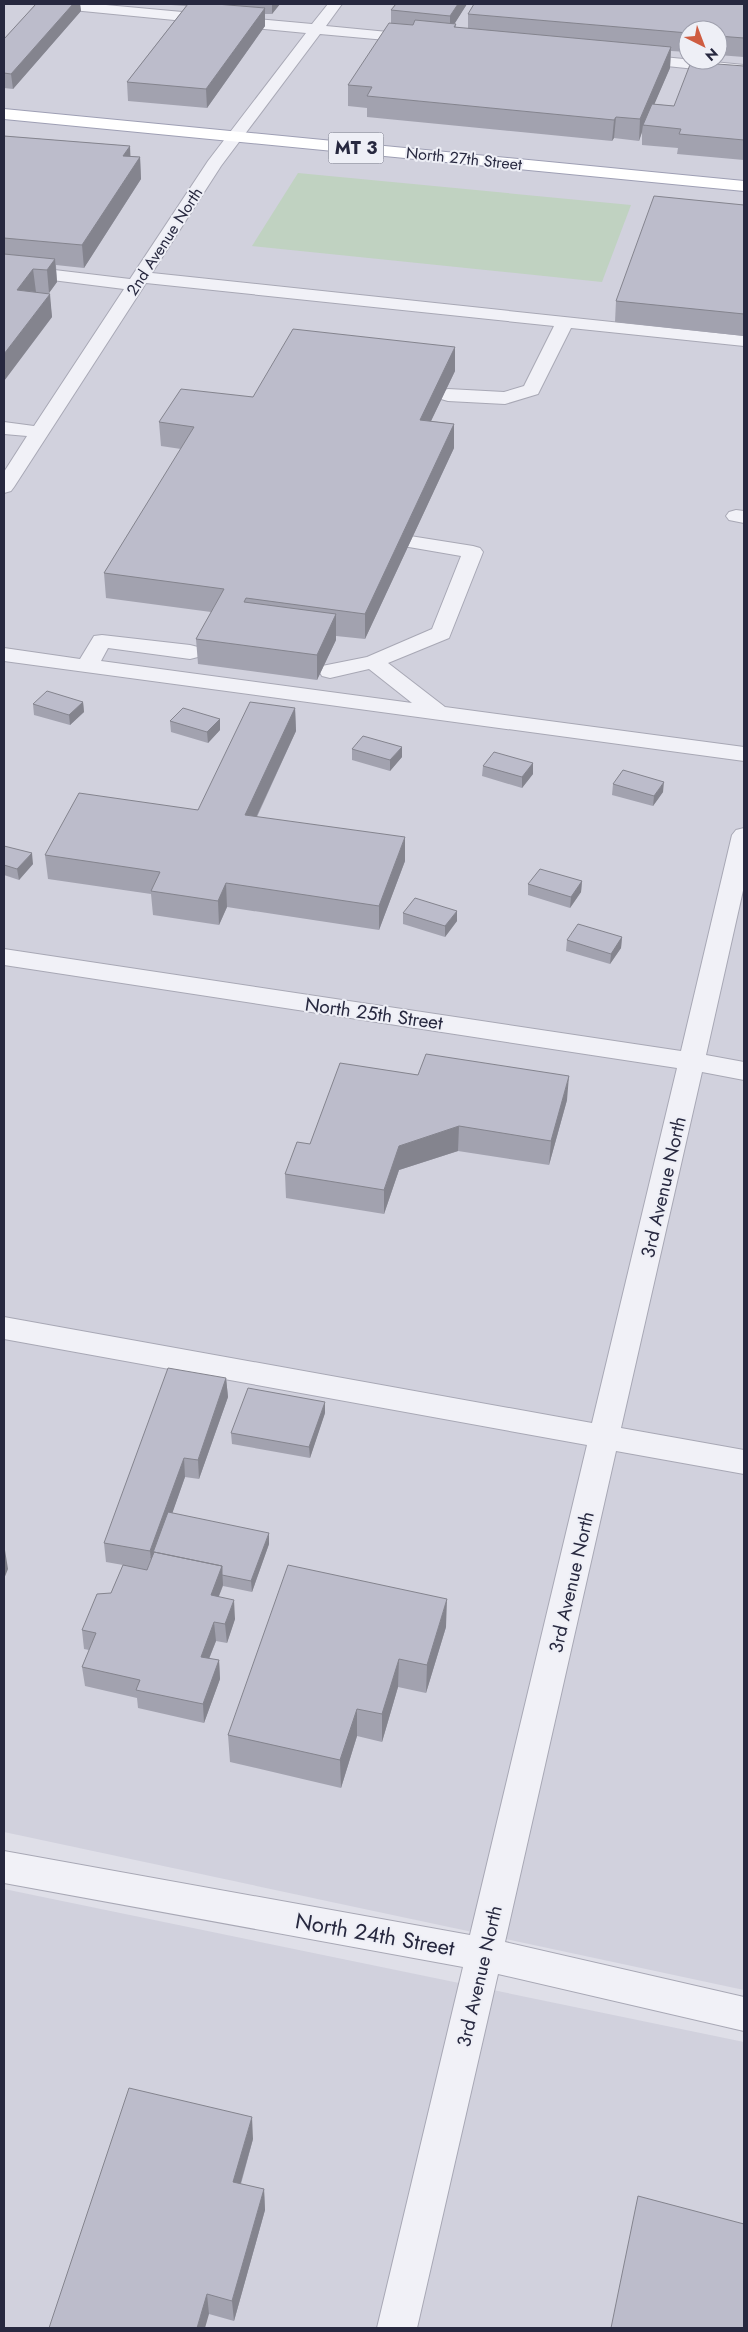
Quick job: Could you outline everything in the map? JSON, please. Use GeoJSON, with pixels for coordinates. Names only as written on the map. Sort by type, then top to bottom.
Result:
{"type":"FeatureCollection","features":[{"type":"Feature","properties":{"kind":"main road","name":"North 27th Street"},"geometry":{"type":"LineString","coordinates":[[4,114],[744,186]]}},
{"type":"Feature","properties":{"kind":"street"},"geometry":{"type":"LineString","coordinates":[[52,4],[430,40]]}},
{"type":"Feature","properties":{"kind":"street","name":"2nd Avenue North"},"geometry":{"type":"LineString","coordinates":[[4,487],[214,164],[238,136],[252,113],[335,4]]}},
{"type":"Feature","properties":{"kind":"street"},"geometry":{"type":"LineString","coordinates":[[616,57],[744,70]]}},
{"type":"Feature","properties":{"kind":"street"},"geometry":{"type":"LineString","coordinates":[[4,269],[744,341]]}},
{"type":"Feature","properties":{"kind":"street"},"geometry":{"type":"LineString","coordinates":[[448,395],[505,398],[531,390],[565,323]]}},
{"type":"Feature","properties":{"kind":"street"},"geometry":{"type":"LineString","coordinates":[[4,428],[40,432]]}},
{"type":"Feature","properties":{"kind":"street"},"geometry":{"type":"LineString","coordinates":[[330,671],[373,662],[441,633],[473,552],[410,542]]}},
{"type":"Feature","properties":{"kind":"street"},"geometry":{"type":"LineString","coordinates":[[87,666],[102,641],[190,652]]}},
{"type":"Feature","properties":{"kind":"street"},"geometry":{"type":"LineString","coordinates":[[4,655],[744,754]]}},
{"type":"Feature","properties":{"kind":"street"},"geometry":{"type":"LineString","coordinates":[[373,662],[437,712]]}},
{"type":"Feature","properties":{"kind":"street","name":"3rd Avenue North"},"geometry":{"type":"LineString","coordinates":[[397,2328],[743,839]]}},
{"type":"Feature","properties":{"kind":"street","name":"North 25th Street"},"geometry":{"type":"LineString","coordinates":[[4,957],[627,1051],[744,1071]]}},
{"type":"Feature","properties":{"kind":"street"},"geometry":{"type":"LineString","coordinates":[[4,1328],[744,1462]]}},
{"type":"Feature","properties":{"kind":"street","name":"North 24th Street"},"geometry":{"type":"LineString","coordinates":[[4,1867],[484,1954],[744,2014]]}},
{"type":"Feature","properties":{"kind":"shaded area"},"geometry":{"type":"Polygon","coordinates":[[[4,4],[744,4],[744,1990],[4,1832],[4,4]]]}},
{"type":"Feature","properties":{"kind":"shaded area"},"geometry":{"type":"Polygon","coordinates":[[[4,1889],[744,2042],[744,2328],[4,2328],[4,1889]]]}},
{"type":"Feature","properties":{"kind":"green space"},"geometry":{"type":"Polygon","coordinates":[[[298,173],[631,205],[602,282],[252,246],[298,173]]]}},
{"type":"Feature","properties":{"kind":"building"},"geometry":{"type":"Polygon","coordinates":[[[36,4],[73,4],[11,74],[4,73],[4,39],[36,4]]]}},
{"type":"Feature","properties":{"kind":"building"},"geometry":{"type":"Polygon","coordinates":[[[188,4],[265,8],[206,89],[127,82],[188,4]]]}},
{"type":"Feature","properties":{"kind":"building"},"geometry":{"type":"Polygon","coordinates":[[[396,4],[458,4],[450,16],[391,10],[396,4]]]}},
{"type":"Feature","properties":{"kind":"building"},"geometry":{"type":"Polygon","coordinates":[[[474,4],[744,4],[744,38],[728,37],[728,20],[678,20],[678,32],[468,14],[474,4]]]}},
{"type":"Feature","properties":{"kind":"building"},"geometry":{"type":"Polygon","coordinates":[[[415,20],[456,24],[454,27],[671,47],[640,119],[616,117],[614,120],[367,96],[372,87],[348,85],[389,23],[413,25],[415,20]]]}},
{"type":"Feature","properties":{"kind":"building"},"geometry":{"type":"Polygon","coordinates":[[[728,65],[744,66],[744,140],[679,134],[681,129],[643,125],[652,104],[674,106],[688,70],[728,70],[728,65]]]}},
{"type":"Feature","properties":{"kind":"building"},"geometry":{"type":"Polygon","coordinates":[[[4,136],[130,146],[123,156],[140,157],[82,245],[4,238],[4,136]]]}},
{"type":"Feature","properties":{"kind":"building"},"geometry":{"type":"Polygon","coordinates":[[[654,196],[744,205],[744,314],[616,301],[654,196]]]}},
{"type":"Feature","properties":{"kind":"building"},"geometry":{"type":"Polygon","coordinates":[[[4,254],[55,259],[47,270],[33,269],[17,290],[50,294],[4,354],[4,254]]]}},
{"type":"Feature","properties":{"kind":"building"},"geometry":{"type":"Polygon","coordinates":[[[293,329],[455,347],[420,420],[454,424],[365,614],[246,598],[244,602],[336,614],[317,655],[196,639],[224,589],[104,573],[194,427],[159,422],[181,389],[253,397],[293,329]]]}},
{"type":"Feature","properties":{"kind":"building"},"geometry":{"type":"Polygon","coordinates":[[[47,691],[83,702],[69,715],[33,704],[47,691]]]}},
{"type":"Feature","properties":{"kind":"building"},"geometry":{"type":"Polygon","coordinates":[[[250,702],[295,708],[245,815],[405,837],[379,906],[226,883],[218,901],[151,891],[160,872],[45,855],[79,793],[198,810],[250,702]]]}},
{"type":"Feature","properties":{"kind":"building"},"geometry":{"type":"Polygon","coordinates":[[[183,708],[220,719],[207,732],[170,721],[183,708]]]}},
{"type":"Feature","properties":{"kind":"building"},"geometry":{"type":"Polygon","coordinates":[[[363,736],[402,747],[390,760],[352,749],[363,736]]]}},
{"type":"Feature","properties":{"kind":"building"},"geometry":{"type":"Polygon","coordinates":[[[494,752],[533,763],[522,777],[483,766],[494,752]]]}},
{"type":"Feature","properties":{"kind":"building"},"geometry":{"type":"Polygon","coordinates":[[[623,770],[664,782],[654,796],[613,784],[623,770]]]}},
{"type":"Feature","properties":{"kind":"building"},"geometry":{"type":"Polygon","coordinates":[[[4,846],[32,853],[17,869],[4,865],[4,846]]]}},
{"type":"Feature","properties":{"kind":"building"},"geometry":{"type":"Polygon","coordinates":[[[540,869],[582,881],[571,897],[528,884],[540,869]]]}},
{"type":"Feature","properties":{"kind":"building"},"geometry":{"type":"Polygon","coordinates":[[[415,898],[457,911],[445,926],[403,913],[415,898]]]}},
{"type":"Feature","properties":{"kind":"building"},"geometry":{"type":"Polygon","coordinates":[[[578,924],[622,937],[611,954],[567,940],[578,924]]]}},
{"type":"Feature","properties":{"kind":"building"},"geometry":{"type":"Polygon","coordinates":[[[426,1054],[569,1076],[551,1141],[459,1126],[399,1146],[384,1190],[285,1174],[297,1142],[310,1144],[340,1063],[418,1075],[426,1054]]]}},
{"type":"Feature","properties":{"kind":"building"},"geometry":{"type":"Polygon","coordinates":[[[168,1368],[226,1378],[198,1460],[184,1458],[150,1551],[104,1543],[168,1368]]]}},
{"type":"Feature","properties":{"kind":"building"},"geometry":{"type":"Polygon","coordinates":[[[248,1388],[325,1402],[309,1447],[231,1433],[248,1388]]]}},
{"type":"Feature","properties":{"kind":"building"},"geometry":{"type":"Polygon","coordinates":[[[168,1512],[269,1533],[251,1581],[222,1575],[222,1566],[154,1552],[151,1558],[168,1512]]]}},
{"type":"Feature","properties":{"kind":"building"},"geometry":{"type":"Polygon","coordinates":[[[154,1552],[222,1566],[211,1595],[234,1600],[225,1624],[214,1622],[201,1657],[219,1660],[203,1704],[136,1690],[140,1680],[82,1667],[96,1633],[82,1630],[97,1594],[111,1593],[123,1565],[147,1570],[154,1552]]]}},
{"type":"Feature","properties":{"kind":"building"},"geometry":{"type":"Polygon","coordinates":[[[288,1565],[447,1599],[427,1665],[399,1659],[382,1714],[357,1709],[340,1760],[228,1735],[288,1565]]]}},
{"type":"Feature","properties":{"kind":"building"},"geometry":{"type":"Polygon","coordinates":[[[129,2088],[252,2117],[233,2182],[264,2189],[232,2301],[207,2294],[197,2328],[49,2328],[129,2088]]]}},
{"type":"Feature","properties":{"kind":"building"},"geometry":{"type":"Polygon","coordinates":[[[638,2196],[744,2224],[744,2328],[611,2328],[638,2196]]]}}]}
